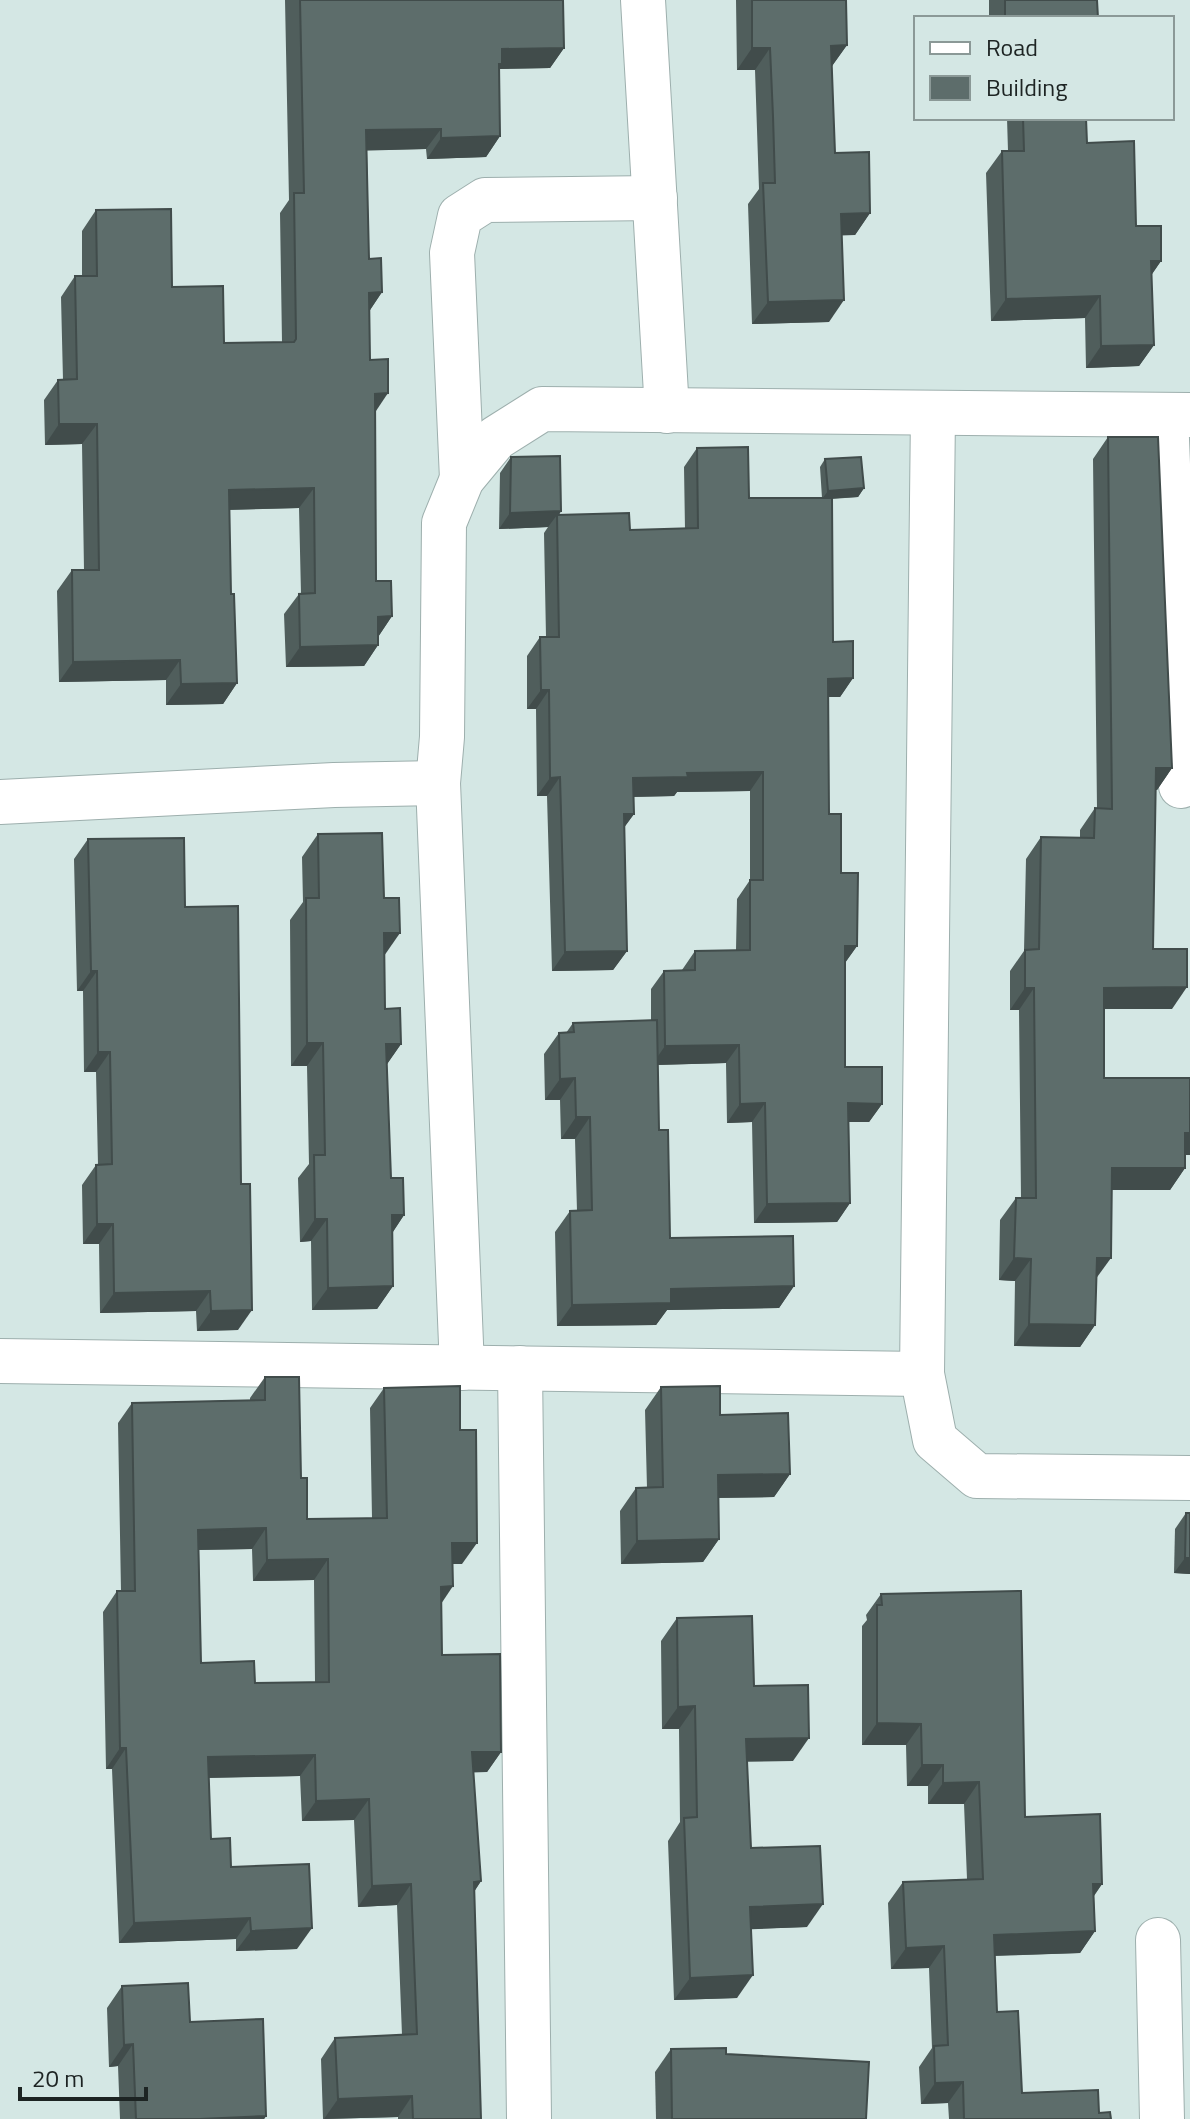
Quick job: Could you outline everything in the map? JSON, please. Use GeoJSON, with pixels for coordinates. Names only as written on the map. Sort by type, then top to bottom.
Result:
{"type":"FeatureCollection","features":[{"type":"Feature","properties":{"kind":"street"},"geometry":{"type":"LineString","coordinates":[[643,0],[667,411]]}},
{"type":"Feature","properties":{"kind":"street"},"geometry":{"type":"LineString","coordinates":[[462,479],[452,253],[460,216],[485,200],[655,198]]}},
{"type":"Feature","properties":{"kind":"street"},"geometry":{"type":"LineString","coordinates":[[462,1368],[438,783],[442,737],[444,523],[462,479],[496,438],[542,409],[1178,415],[1181,786]]}},
{"type":"Feature","properties":{"kind":"street"},"geometry":{"type":"LineString","coordinates":[[933,413],[922,1374],[935,1440],[977,1476],[1190,1478]]}},
{"type":"Feature","properties":{"kind":"street"},"geometry":{"type":"LineString","coordinates":[[0,802],[334,785],[438,783]]}},
{"type":"Feature","properties":{"kind":"street"},"geometry":{"type":"LineString","coordinates":[[0,1361],[922,1374]]}},
{"type":"Feature","properties":{"kind":"street"},"geometry":{"type":"LineString","coordinates":[[520,1368],[529,2119]]}},
{"type":"Feature","properties":{"kind":"street"},"geometry":{"type":"LineString","coordinates":[[1158,1940],[1162,2119]]}},
{"type":"Feature","properties":{"kind":"building"},"geometry":{"type":"Polygon","coordinates":[[[300,0],[563,0],[564,48],[502,49],[502,64],[499,64],[500,136],[441,138],[441,129],[366,130],[369,259],[381,258],[382,292],[369,293],[370,360],[388,359],[388,393],[375,394],[376,581],[391,581],[392,616],[378,617],[378,645],[300,647],[299,594],[315,593],[314,488],[229,490],[237,683],[181,684],[180,660],[73,662],[72,570],[99,570],[97,424],[59,424],[58,380],[77,379],[75,276],[97,276],[96,210],[171,209],[172,287],[223,286],[224,343],[294,342],[294,193],[304,193],[300,0]]]}},
{"type":"Feature","properties":{"kind":"building"},"geometry":{"type":"Polygon","coordinates":[[[752,0],[846,0],[847,45],[831,46],[835,153],[869,152],[870,213],[841,214],[844,300],[768,302],[763,183],[775,183],[770,48],[752,48],[752,0]]]}},
{"type":"Feature","properties":{"kind":"building"},"geometry":{"type":"Polygon","coordinates":[[[1005,0],[1097,0],[1098,16],[1005,16],[1005,0]]]}},
{"type":"Feature","properties":{"kind":"building"},"geometry":{"type":"Polygon","coordinates":[[[1023,120],[1086,120],[1087,143],[1134,141],[1136,226],[1161,226],[1161,261],[1151,261],[1154,345],[1101,346],[1100,296],[1006,299],[1002,151],[1024,151],[1023,120]]]}},
{"type":"Feature","properties":{"kind":"building"},"geometry":{"type":"Polygon","coordinates":[[[1108,437],[1158,437],[1172,768],[1156,768],[1153,949],[1187,949],[1187,987],[1104,988],[1104,1078],[1190,1078],[1190,1133],[1185,1133],[1185,1168],[1112,1168],[1111,1258],[1097,1258],[1095,1325],[1029,1324],[1031,1259],[1014,1258],[1016,1198],[1036,1198],[1034,988],[1025,988],[1025,950],[1039,949],[1041,837],[1094,838],[1095,808],[1112,809],[1108,437]]]}},
{"type":"Feature","properties":{"kind":"building"},"geometry":{"type":"Polygon","coordinates":[[[748,447],[749,498],[832,498],[833,642],[853,641],[853,678],[828,679],[829,814],[841,814],[841,873],[858,873],[857,946],[845,946],[845,1067],[882,1067],[882,1104],[848,1103],[850,1203],[767,1204],[765,1103],[740,1104],[739,1045],[665,1046],[664,971],[695,970],[695,951],[750,950],[750,880],[763,880],[763,772],[687,773],[688,777],[633,778],[634,814],[624,814],[627,951],[565,952],[560,777],[550,778],[549,690],[541,690],[540,637],[559,637],[557,515],[629,513],[630,530],[698,528],[697,448],[748,447]]]}},
{"type":"Feature","properties":{"kind":"building"},"geometry":{"type":"Polygon","coordinates":[[[560,456],[561,511],[510,513],[511,457],[560,456]]]}},
{"type":"Feature","properties":{"kind":"building"},"geometry":{"type":"Polygon","coordinates":[[[861,457],[864,488],[828,491],[825,459],[861,457]]]}},
{"type":"Feature","properties":{"kind":"building"},"geometry":{"type":"Polygon","coordinates":[[[382,833],[384,898],[399,898],[400,933],[384,933],[385,1009],[400,1008],[401,1044],[386,1044],[391,1178],[403,1178],[404,1215],[392,1215],[393,1286],[328,1288],[327,1219],[315,1219],[314,1155],[325,1155],[323,1043],[307,1043],[306,898],[319,898],[318,834],[382,833]]]}},
{"type":"Feature","properties":{"kind":"building"},"geometry":{"type":"Polygon","coordinates":[[[184,838],[185,907],[238,906],[241,1184],[250,1184],[252,1310],[211,1311],[210,1291],[114,1293],[113,1224],[97,1224],[96,1165],[112,1164],[110,1052],[98,1052],[97,971],[91,971],[88,839],[184,838]]]}},
{"type":"Feature","properties":{"kind":"building"},"geometry":{"type":"Polygon","coordinates":[[[657,1020],[659,1130],[668,1130],[670,1238],[793,1236],[794,1286],[671,1289],[671,1303],[572,1305],[570,1211],[592,1210],[590,1117],[576,1117],[575,1078],[560,1079],[559,1033],[574,1032],[573,1023],[657,1020]]]}},
{"type":"Feature","properties":{"kind":"building"},"geometry":{"type":"Polygon","coordinates":[[[265,1377],[299,1377],[301,1478],[307,1478],[307,1519],[387,1518],[384,1388],[460,1386],[460,1430],[476,1430],[477,1543],[452,1543],[453,1586],[441,1587],[442,1655],[500,1654],[501,1752],[472,1752],[481,1881],[474,1882],[481,2119],[413,2119],[412,2096],[338,2099],[335,2038],[417,2034],[411,1884],[372,1886],[369,1799],[316,1801],[315,1755],[208,1757],[211,1839],[230,1838],[231,1867],[309,1864],[312,1928],[251,1931],[250,1918],[134,1923],[126,1748],[120,1748],[117,1591],[135,1591],[132,1403],[265,1400],[265,1377]],[[266,1528],[198,1530],[201,1663],[254,1661],[255,1683],[329,1682],[328,1559],[267,1560],[266,1528]]]}},
{"type":"Feature","properties":{"kind":"building"},"geometry":{"type":"Polygon","coordinates":[[[720,1386],[720,1415],[788,1413],[790,1474],[718,1475],[719,1539],[637,1541],[636,1488],[663,1487],[661,1387],[720,1386]]]}},
{"type":"Feature","properties":{"kind":"building"},"geometry":{"type":"Polygon","coordinates":[[[1186,1513],[1190,1513],[1190,1558],[1185,1558],[1186,1513]]]}},
{"type":"Feature","properties":{"kind":"building"},"geometry":{"type":"Polygon","coordinates":[[[1021,1591],[1025,1817],[1100,1814],[1102,1884],[1093,1884],[1095,1931],[994,1935],[997,2012],[1018,2011],[1022,2093],[1098,2090],[1099,2113],[1110,2112],[1111,2119],[964,2119],[963,2082],[935,2083],[934,2046],[948,2045],[944,1946],[906,1948],[903,1882],[983,1879],[979,1782],[943,1783],[943,1765],[922,1765],[921,1724],[877,1723],[877,1605],[882,1605],[881,1594],[1021,1591]]]}},
{"type":"Feature","properties":{"kind":"building"},"geometry":{"type":"Polygon","coordinates":[[[752,1616],[754,1686],[808,1685],[809,1738],[746,1739],[751,1848],[820,1846],[823,1904],[750,1907],[753,1975],[690,1978],[684,1818],[697,1817],[695,1706],[678,1707],[677,1618],[752,1616]]]}},
{"type":"Feature","properties":{"kind":"building"},"geometry":{"type":"Polygon","coordinates":[[[188,1983],[190,2022],[263,2019],[266,2116],[136,2119],[133,2044],[124,2045],[122,1986],[188,1983]]]}},
{"type":"Feature","properties":{"kind":"building"},"geometry":{"type":"Polygon","coordinates":[[[726,2048],[726,2054],[869,2062],[866,2119],[672,2119],[671,2049],[726,2048]]]}}]}
